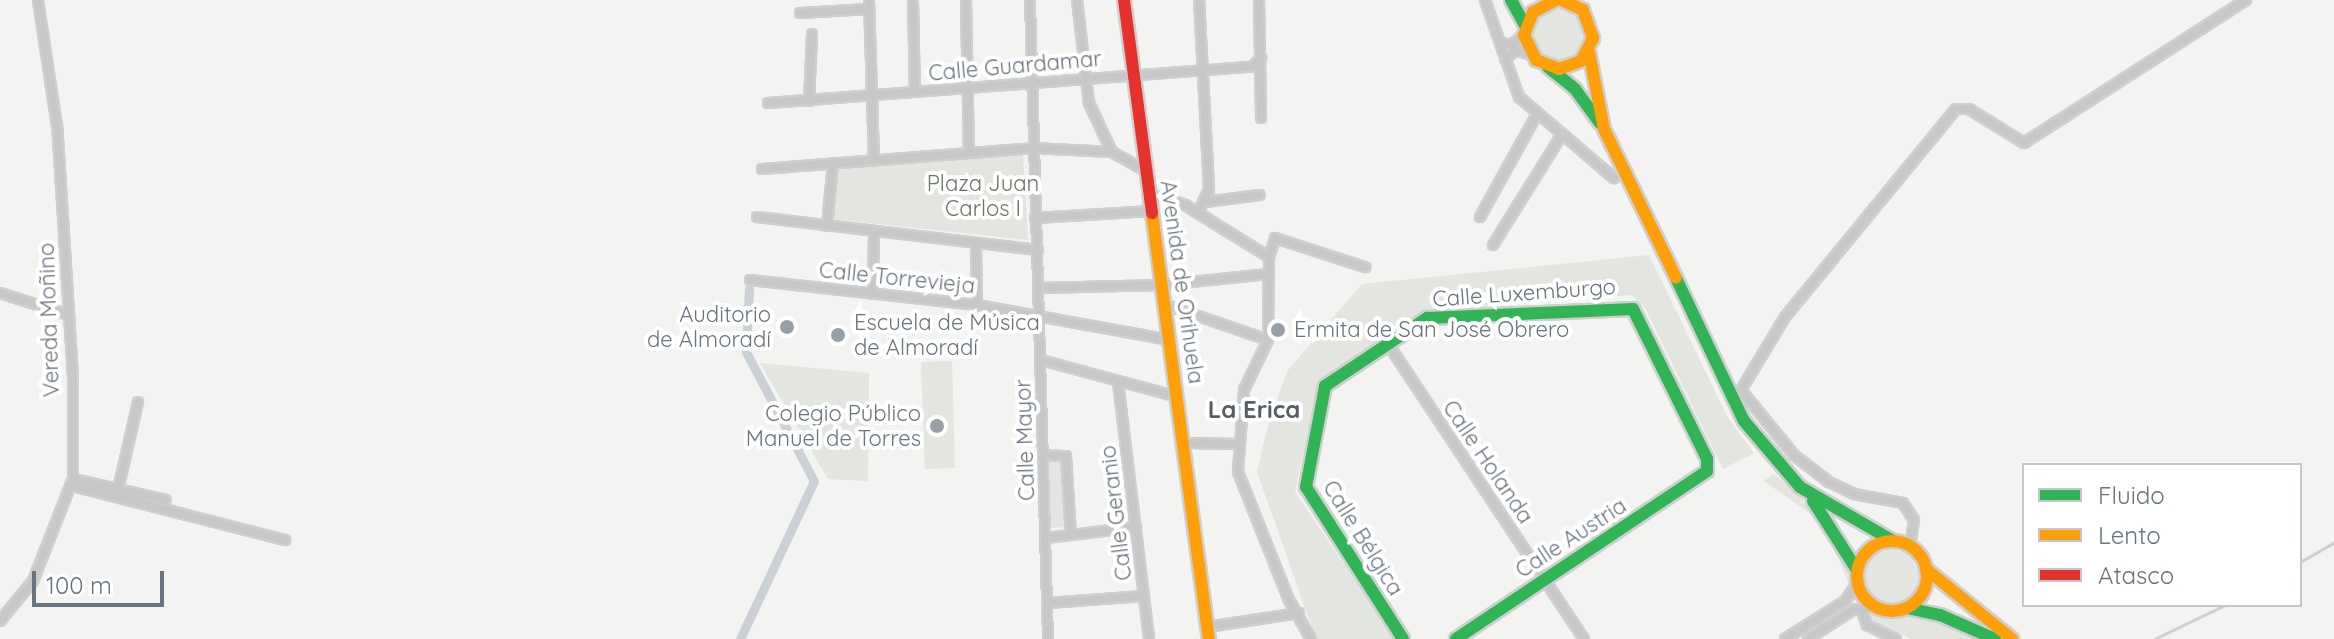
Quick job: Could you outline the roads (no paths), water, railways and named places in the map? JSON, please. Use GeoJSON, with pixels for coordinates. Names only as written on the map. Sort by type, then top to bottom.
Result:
{"type":"FeatureCollection","features":[{"type":"Feature","properties":{"kind":"main road","name":"Avenida de Orihuela"},"geometry":{"type":"LineString","coordinates":[[1124,0],[1208,633]]}},
{"type":"Feature","properties":{"kind":"main road"},"geometry":{"type":"LineString","coordinates":[[1511,0],[1525,30],[1531,55],[1575,89],[1604,129],[1731,397],[1758,442],[1800,487],[1839,536],[1857,570],[1857,584],[1867,607],[1890,612],[1907,608],[1940,615],[1995,639]]}},
{"type":"Feature","properties":{"kind":"main road"},"geometry":{"type":"LineString","coordinates":[[1525,30],[1533,12],[1556,0],[1578,6],[1591,21],[1589,52],[1604,129]]}},
{"type":"Feature","properties":{"kind":"main road"},"geometry":{"type":"LineString","coordinates":[[1547,67],[1571,67],[1589,52]]}},
{"type":"Feature","properties":{"kind":"main road","name":"Calle Luxemburgo"},"geometry":{"type":"LineString","coordinates":[[1388,344],[1427,318],[1627,306],[1649,337],[1707,459],[1707,471]]}},
{"type":"Feature","properties":{"kind":"main road","name":"Calle Bélgica"},"geometry":{"type":"LineString","coordinates":[[1388,344],[1325,386],[1306,487],[1403,639]]}},
{"type":"Feature","properties":{"kind":"main road","name":"Calle Austria"},"geometry":{"type":"LineString","coordinates":[[1456,639],[1707,471]]}},
{"type":"Feature","properties":{"kind":"main road"},"geometry":{"type":"LineString","coordinates":[[1800,487],[1893,541],[1910,546],[1926,569],[2012,639]]}},
{"type":"Feature","properties":{"kind":"main road"},"geometry":{"type":"LineString","coordinates":[[1857,570],[1870,548],[1893,541]]}},
{"type":"Feature","properties":{"kind":"main road"},"geometry":{"type":"LineString","coordinates":[[1907,608],[1921,596],[1926,569]]}},
{"type":"Feature","properties":{"kind":"street","name":"Vereda Moñino"},"geometry":{"type":"LineString","coordinates":[[0,621],[33,581],[73,483],[69,315],[57,126],[38,0]]}},
{"type":"Feature","properties":{"kind":"street"},"geometry":{"type":"LineString","coordinates":[[913,0],[915,92]]}},
{"type":"Feature","properties":{"kind":"street"},"geometry":{"type":"LineString","coordinates":[[966,0],[969,153]]}},
{"type":"Feature","properties":{"kind":"street","name":"Calle Mayor"},"geometry":{"type":"LineString","coordinates":[[1030,0],[1048,639]]}},
{"type":"Feature","properties":{"kind":"street"},"geometry":{"type":"LineString","coordinates":[[1077,0],[1091,111],[1112,152]]}},
{"type":"Feature","properties":{"kind":"street"},"geometry":{"type":"LineString","coordinates":[[1198,213],[1205,202],[1205,70],[1199,0]]}},
{"type":"Feature","properties":{"kind":"street"},"geometry":{"type":"LineString","coordinates":[[1259,0],[1261,118]]}},
{"type":"Feature","properties":{"kind":"street"},"geometry":{"type":"LineString","coordinates":[[1485,0],[1515,89],[1536,116],[1614,178]]}},
{"type":"Feature","properties":{"kind":"street"},"geometry":{"type":"LineString","coordinates":[[1910,546],[1914,520],[1903,503],[1854,494],[1829,482],[1794,455],[1741,390],[1785,317],[1956,109],[1969,109],[2024,143],[2246,0]]}},
{"type":"Feature","properties":{"kind":"street"},"geometry":{"type":"LineString","coordinates":[[800,13],[869,4],[869,99],[874,159]]}},
{"type":"Feature","properties":{"kind":"street"},"geometry":{"type":"LineString","coordinates":[[1501,43],[1511,45],[1525,30]]}},
{"type":"Feature","properties":{"kind":"street"},"geometry":{"type":"LineString","coordinates":[[809,101],[812,34]]}},
{"type":"Feature","properties":{"kind":"street"},"geometry":{"type":"LineString","coordinates":[[1505,59],[1516,50],[1531,55]]}},
{"type":"Feature","properties":{"kind":"street","name":"Calle Guardamar"},"geometry":{"type":"LineString","coordinates":[[768,103],[869,99],[915,92],[1133,73],[1252,67],[1261,58]]}},
{"type":"Feature","properties":{"kind":"street"},"geometry":{"type":"LineString","coordinates":[[1480,217],[1536,116]]}},
{"type":"Feature","properties":{"kind":"street"},"geometry":{"type":"LineString","coordinates":[[1493,245],[1561,136]]}},
{"type":"Feature","properties":{"kind":"street"},"geometry":{"type":"LineString","coordinates":[[762,169],[1032,148],[1112,152],[1146,171]]}},
{"type":"Feature","properties":{"kind":"street"},"geometry":{"type":"LineString","coordinates":[[827,226],[833,163]]}},
{"type":"Feature","properties":{"kind":"street"},"geometry":{"type":"LineString","coordinates":[[1150,194],[1198,213],[1269,257]]}},
{"type":"Feature","properties":{"kind":"street"},"geometry":{"type":"LineString","coordinates":[[1205,202],[1260,195]]}},
{"type":"Feature","properties":{"kind":"street"},"geometry":{"type":"LineString","coordinates":[[1035,218],[1152,211]]}},
{"type":"Feature","properties":{"kind":"street"},"geometry":{"type":"LineString","coordinates":[[757,217],[1038,250]]}},
{"type":"Feature","properties":{"kind":"street"},"geometry":{"type":"LineString","coordinates":[[873,294],[874,231]]}},
{"type":"Feature","properties":{"kind":"street"},"geometry":{"type":"LineString","coordinates":[[1311,639],[1238,472],[1244,390],[1268,340],[1269,257],[1275,238],[1365,267]]}},
{"type":"Feature","properties":{"kind":"street"},"geometry":{"type":"LineString","coordinates":[[976,243],[977,305]]}},
{"type":"Feature","properties":{"kind":"street"},"geometry":{"type":"LineString","coordinates":[[1039,288],[1162,285],[1268,274]]}},
{"type":"Feature","properties":{"kind":"street","name":"Calle Torrevieja"},"geometry":{"type":"LineString","coordinates":[[750,280],[977,305],[1170,340]]}},
{"type":"Feature","properties":{"kind":"street"},"geometry":{"type":"LineString","coordinates":[[0,293],[69,315]]}},
{"type":"Feature","properties":{"kind":"street"},"geometry":{"type":"LineString","coordinates":[[1166,305],[1268,340]]}},
{"type":"Feature","properties":{"kind":"street","name":"Calle Holanda"},"geometry":{"type":"LineString","coordinates":[[1388,344],[1584,639]]}},
{"type":"Feature","properties":{"kind":"street"},"geometry":{"type":"LineString","coordinates":[[1041,360],[1178,397]]}},
{"type":"Feature","properties":{"kind":"street","name":"Calle Geranio"},"geometry":{"type":"LineString","coordinates":[[1118,382],[1149,639]]}},
{"type":"Feature","properties":{"kind":"street"},"geometry":{"type":"LineString","coordinates":[[118,490],[138,402]]}},
{"type":"Feature","properties":{"kind":"street"},"geometry":{"type":"LineString","coordinates":[[1184,443],[1238,444]]}},
{"type":"Feature","properties":{"kind":"street"},"geometry":{"type":"LineString","coordinates":[[1044,455],[1066,456],[1071,535]]}},
{"type":"Feature","properties":{"kind":"street"},"geometry":{"type":"LineString","coordinates":[[73,483],[166,500]]}},
{"type":"Feature","properties":{"kind":"street"},"geometry":{"type":"LineString","coordinates":[[73,483],[285,540]]}},
{"type":"Feature","properties":{"kind":"street"},"geometry":{"type":"LineString","coordinates":[[1046,538],[1136,527]]}},
{"type":"Feature","properties":{"kind":"street"},"geometry":{"type":"LineString","coordinates":[[1785,639],[1845,601],[1857,584]]}},
{"type":"Feature","properties":{"kind":"street"},"geometry":{"type":"LineString","coordinates":[[1048,603],[1144,596]]}},
{"type":"Feature","properties":{"kind":"street"},"geometry":{"type":"LineString","coordinates":[[1808,639],[1867,607],[1867,625],[1896,639]]}},
{"type":"Feature","properties":{"kind":"street"},"geometry":{"type":"LineString","coordinates":[[1208,633],[1299,613]]}},
{"type":"Feature","properties":{"kind":"waterway"},"geometry":{"type":"LineString","coordinates":[[740,639],[814,481],[746,352],[749,289]]}},
{"type":"Feature","properties":{"kind":"waterway"},"geometry":{"type":"LineString","coordinates":[[2302,561],[2334,542]]}},
{"type":"Feature","properties":{"kind":"waterway"},"geometry":{"type":"LineString","coordinates":[[2154,639],[2221,607]]}},
{"type":"Feature","properties":{"kind":"place","name":"Auditorio de Almoradí"},"geometry":{"type":"Point","coordinates":[787,327]}},
{"type":"Feature","properties":{"kind":"place","name":"Ermita de San José Obrero"},"geometry":{"type":"Point","coordinates":[1278,330]}},
{"type":"Feature","properties":{"kind":"place","name":"Escuela de Música de Almoradí"},"geometry":{"type":"Point","coordinates":[838,335]}},
{"type":"Feature","properties":{"kind":"place","name":"Colegio Público Manuel de Torres"},"geometry":{"type":"Point","coordinates":[937,426]}},
{"type":"Feature","properties":{"kind":"district","name":"La Erica"},"geometry":{"type":"Point","coordinates":[1254,410]}},
{"type":"Feature","properties":{"kind":"park label","name":"Plaza Juan Carlos I"},"geometry":{"type":"Point","coordinates":[983,196]}}]}
